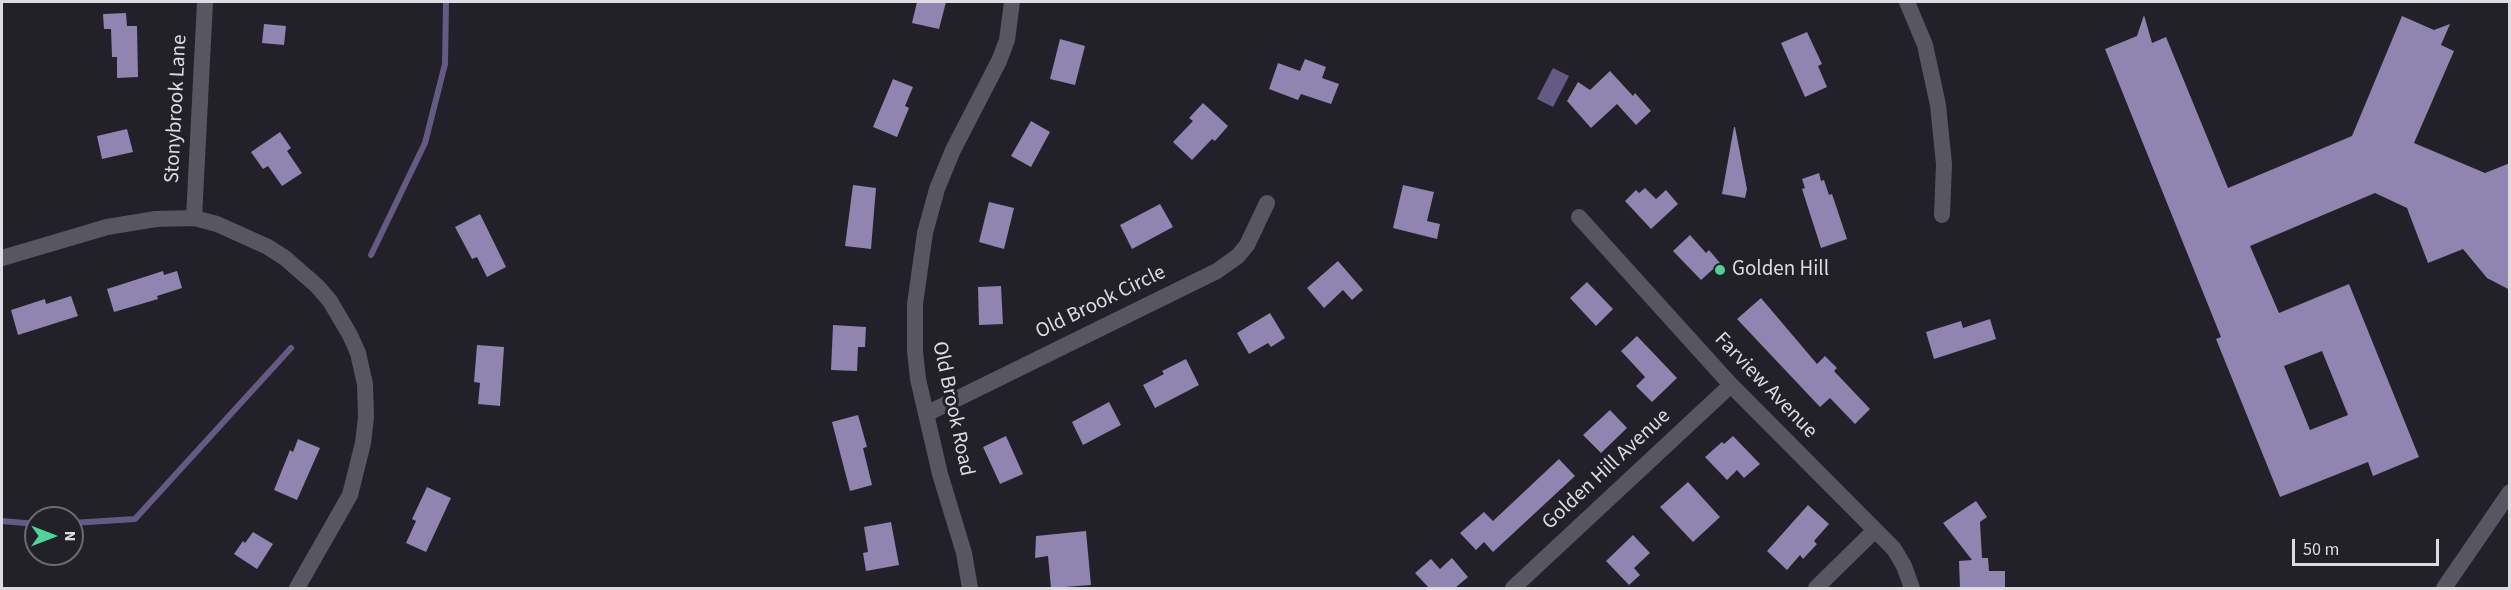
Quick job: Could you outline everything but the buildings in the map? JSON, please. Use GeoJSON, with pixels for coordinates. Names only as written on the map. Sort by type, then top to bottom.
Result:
{"type":"FeatureCollection","features":[{"type":"Feature","properties":{"kind":"street","name":"Stonybrook Lane"},"geometry":{"type":"LineString","coordinates":[[194,218],[205,2]]}},
{"type":"Feature","properties":{"kind":"street","name":"Old Brook Road"},"geometry":{"type":"LineString","coordinates":[[970,588],[964,553],[940,474],[918,379],[914,326],[925,233],[938,189],[953,150],[1001,56],[1007,40],[1012,2]]}},
{"type":"Feature","properties":{"kind":"street"},"geometry":{"type":"LineString","coordinates":[[1907,2],[1925,45],[1938,105],[1944,164],[1942,215]]}},
{"type":"Feature","properties":{"kind":"street","name":"Old Brook Circle"},"geometry":{"type":"LineString","coordinates":[[926,414],[1217,271],[1238,256],[1247,245],[1267,203]]}},
{"type":"Feature","properties":{"kind":"street","name":"Farview Avenue"},"geometry":{"type":"LineString","coordinates":[[1579,217],[1731,385],[1899,557],[1912,588]]}},
{"type":"Feature","properties":{"kind":"street"},"geometry":{"type":"LineString","coordinates":[[2,258],[107,227],[156,219],[194,218],[217,224],[268,247],[285,258],[317,286],[330,301],[358,353],[364,384],[366,417],[363,443],[350,495],[297,588]]}},
{"type":"Feature","properties":{"kind":"street","name":"Golden Hill Avenue"},"geometry":{"type":"LineString","coordinates":[[1513,588],[1731,385]]}},
{"type":"Feature","properties":{"kind":"street"},"geometry":{"type":"LineString","coordinates":[[2444,588],[2510,492]]}},
{"type":"Feature","properties":{"kind":"street"},"geometry":{"type":"LineString","coordinates":[[1816,588],[1874,531]]}},
{"type":"Feature","properties":{"kind":"shaded area"},"geometry":{"type":"Polygon","coordinates":[[[1553,68],[1569,76],[1553,107],[1537,99],[1553,68]]]}},
{"type":"Feature","properties":{"kind":"waterway"},"geometry":{"type":"LineString","coordinates":[[371,255],[425,143],[445,64],[446,2]]}},
{"type":"Feature","properties":{"kind":"waterway"},"geometry":{"type":"LineString","coordinates":[[84,522],[135,519],[291,348]]}},
{"type":"Feature","properties":{"kind":"waterway"},"geometry":{"type":"LineString","coordinates":[[2,521],[24,523]]}},
{"type":"Feature","properties":{"kind":"place","name":"Golden Hill"},"geometry":{"type":"Point","coordinates":[1720,270]}}]}
